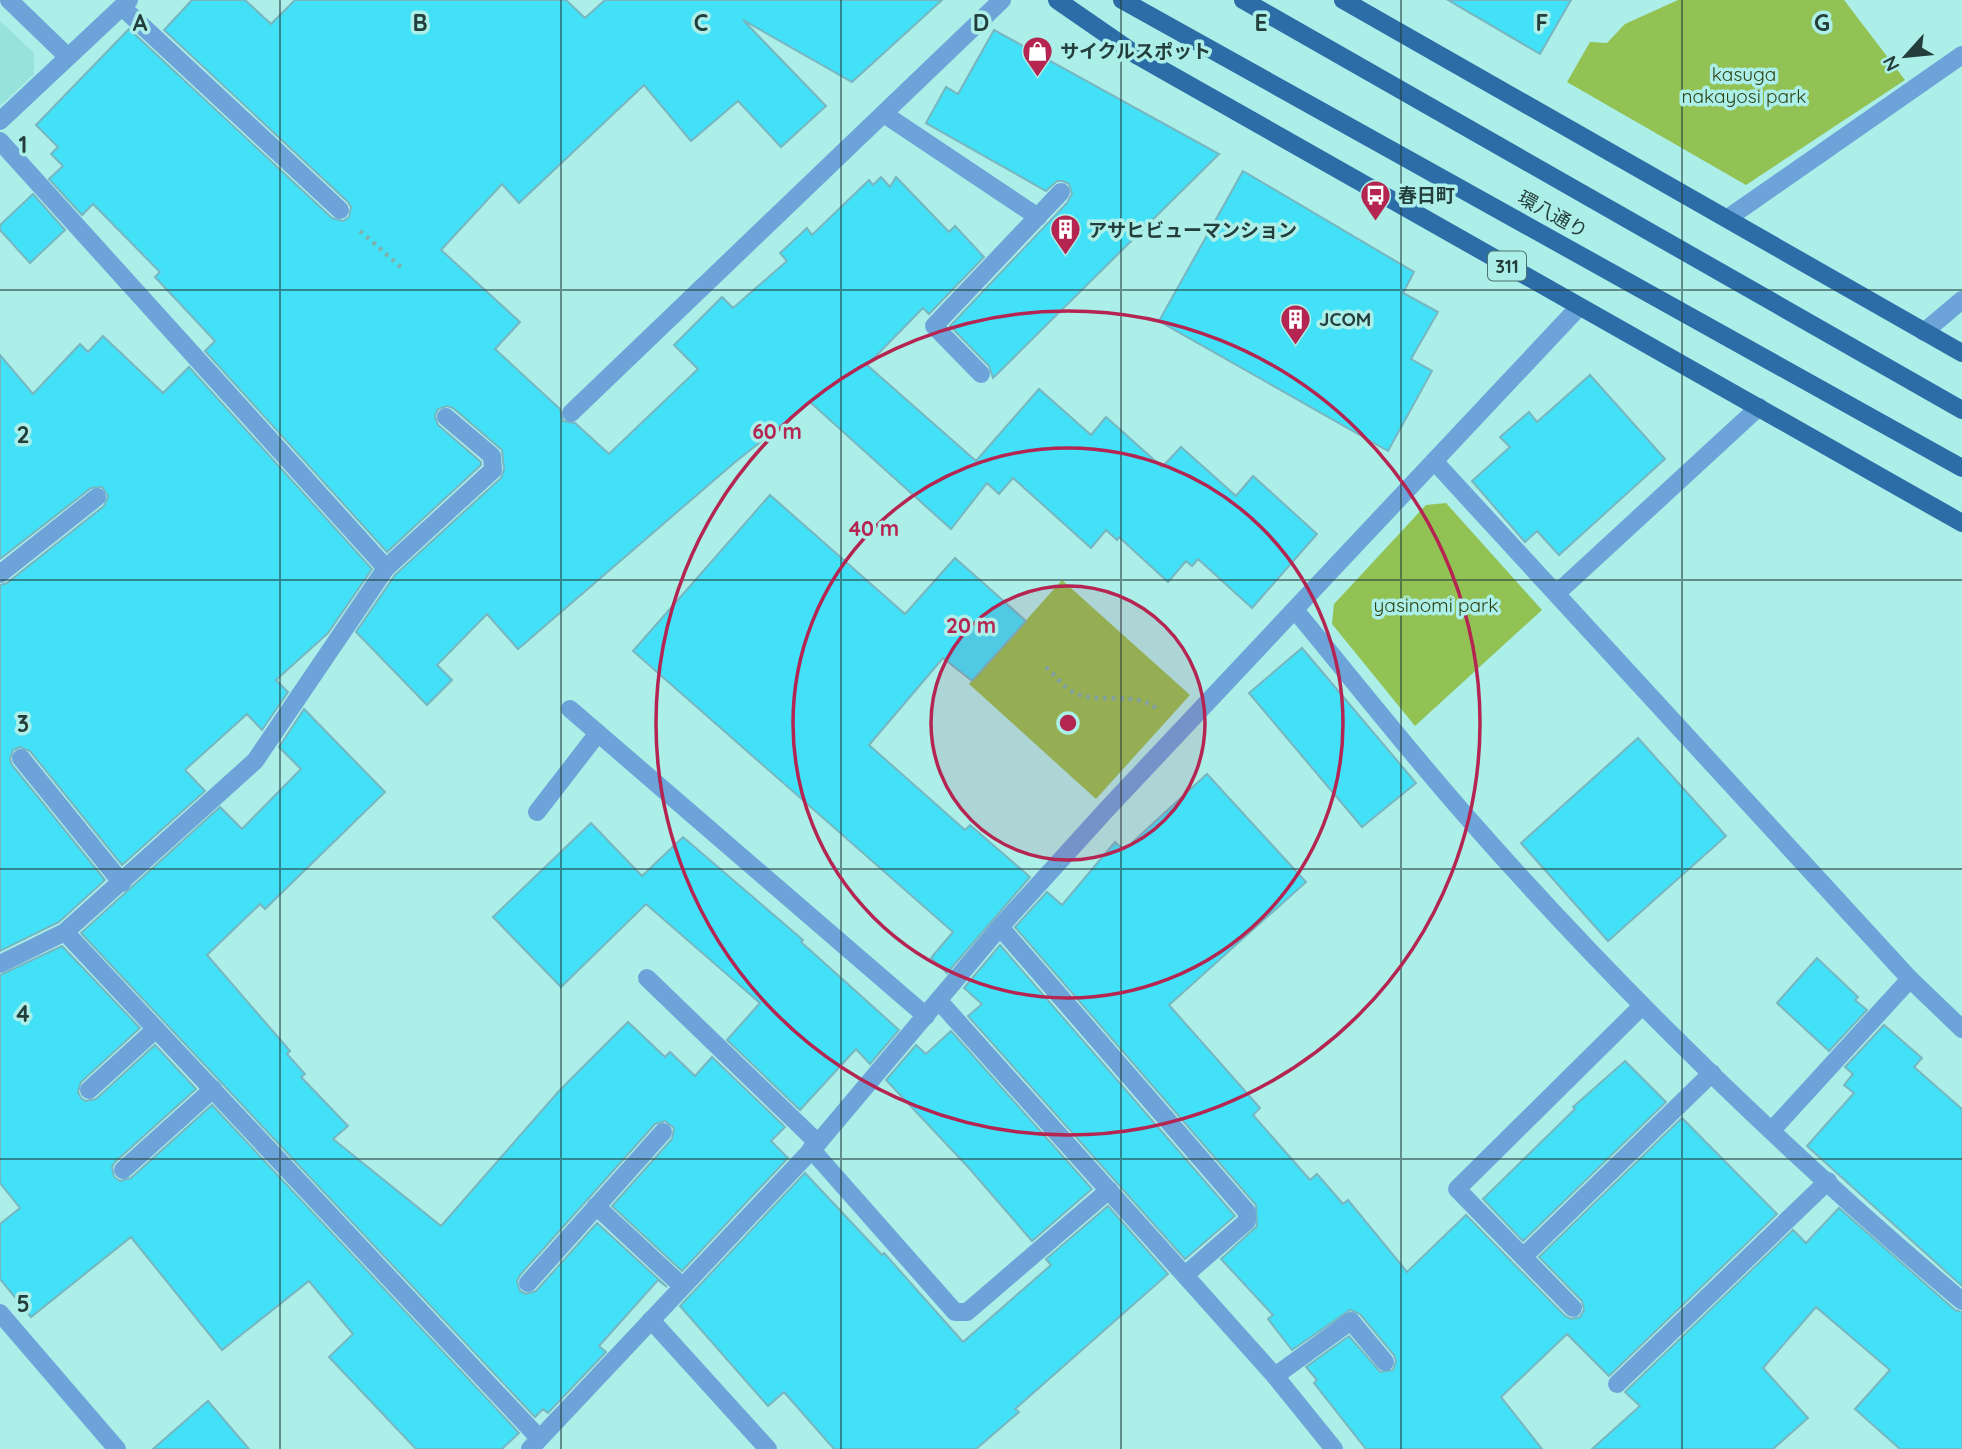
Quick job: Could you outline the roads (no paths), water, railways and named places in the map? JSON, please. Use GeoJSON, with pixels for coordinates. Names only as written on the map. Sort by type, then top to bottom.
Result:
{"type":"FeatureCollection","features":[{"type":"Feature","properties":{"kind":"main road","name":"311"},"geometry":{"type":"LineString","coordinates":[[1057,0],[1138,56],[1962,523]]}},
{"type":"Feature","properties":{"kind":"main road","name":"環八通り"},"geometry":{"type":"LineString","coordinates":[[1122,0],[1962,468]]}},
{"type":"Feature","properties":{"kind":"main road","name":"環八通り"},"geometry":{"type":"LineString","coordinates":[[1243,0],[1962,411]]}},
{"type":"Feature","properties":{"kind":"main road"},"geometry":{"type":"LineString","coordinates":[[1343,0],[1962,353]]}},
{"type":"Feature","properties":{"kind":"street"},"geometry":{"type":"LineString","coordinates":[[9,0],[68,57]]}},
{"type":"Feature","properties":{"kind":"street"},"geometry":{"type":"LineString","coordinates":[[571,413],[1002,0]]}},
{"type":"Feature","properties":{"kind":"street"},"geometry":{"type":"LineString","coordinates":[[0,121],[125,3],[340,210]]}},
{"type":"Feature","properties":{"kind":"street"},"geometry":{"type":"LineString","coordinates":[[1728,218],[1962,55]]}},
{"type":"Feature","properties":{"kind":"street"},"geometry":{"type":"LineString","coordinates":[[884,114],[1038,217]]}},
{"type":"Feature","properties":{"kind":"street"},"geometry":{"type":"LineString","coordinates":[[0,141],[386,568]]}},
{"type":"Feature","properties":{"kind":"street"},"geometry":{"type":"LineString","coordinates":[[981,374],[934,326],[1061,192]]}},
{"type":"Feature","properties":{"kind":"street"},"geometry":{"type":"LineString","coordinates":[[1924,332],[1962,300]]}},
{"type":"Feature","properties":{"kind":"street"},"geometry":{"type":"LineString","coordinates":[[65,932],[213,1089],[535,1443],[814,1146],[1000,927],[1182,729],[1579,307]]}},
{"type":"Feature","properties":{"kind":"street"},"geometry":{"type":"LineString","coordinates":[[1556,594],[1759,407]]}},
{"type":"Feature","properties":{"kind":"street"},"geometry":{"type":"LineString","coordinates":[[0,964],[65,932],[255,761],[386,568],[493,470],[492,456],[446,417]]}},
{"type":"Feature","properties":{"kind":"street"},"geometry":{"type":"LineString","coordinates":[[1435,461],[1910,979],[1962,1029]]}},
{"type":"Feature","properties":{"kind":"street"},"geometry":{"type":"LineString","coordinates":[[0,574],[97,497]]}},
{"type":"Feature","properties":{"kind":"street"},"geometry":{"type":"LineString","coordinates":[[1295,610],[1466,817],[1642,1006],[1893,1242],[1962,1301]]}},
{"type":"Feature","properties":{"kind":"street"},"geometry":{"type":"LineString","coordinates":[[570,709],[926,1016]]}},
{"type":"Feature","properties":{"kind":"street"},"geometry":{"type":"LineString","coordinates":[[537,812],[598,733]]}},
{"type":"Feature","properties":{"kind":"street"},"geometry":{"type":"LineString","coordinates":[[21,758],[121,883]]}},
{"type":"Feature","properties":{"kind":"street"},"geometry":{"type":"LineString","coordinates":[[1000,927],[1250,1217],[1185,1275]]}},
{"type":"Feature","properties":{"kind":"street"},"geometry":{"type":"LineString","coordinates":[[648,978],[814,1146],[956,1312],[968,1312],[1109,1190]]}},
{"type":"Feature","properties":{"kind":"street"},"geometry":{"type":"LineString","coordinates":[[1773,1129],[1910,979]]}},
{"type":"Feature","properties":{"kind":"street"},"geometry":{"type":"LineString","coordinates":[[939,1001],[1275,1376],[1334,1449]]}},
{"type":"Feature","properties":{"kind":"street"},"geometry":{"type":"LineString","coordinates":[[1573,1308],[1457,1189],[1642,1006]]}},
{"type":"Feature","properties":{"kind":"street"},"geometry":{"type":"LineString","coordinates":[[89,1090],[156,1029]]}},
{"type":"Feature","properties":{"kind":"street"},"geometry":{"type":"LineString","coordinates":[[1523,1257],[1712,1073]]}},
{"type":"Feature","properties":{"kind":"street"},"geometry":{"type":"LineString","coordinates":[[123,1170],[213,1089]]}},
{"type":"Feature","properties":{"kind":"street"},"geometry":{"type":"LineString","coordinates":[[528,1283],[663,1132]]}},
{"type":"Feature","properties":{"kind":"street"},"geometry":{"type":"LineString","coordinates":[[1617,1384],[1828,1181]]}},
{"type":"Feature","properties":{"kind":"street"},"geometry":{"type":"LineString","coordinates":[[596,1206],[682,1286]]}},
{"type":"Feature","properties":{"kind":"street"},"geometry":{"type":"LineString","coordinates":[[0,1313],[117,1449]]}},
{"type":"Feature","properties":{"kind":"street"},"geometry":{"type":"LineString","coordinates":[[651,1320],[768,1449]]}},
{"type":"Feature","properties":{"kind":"street"},"geometry":{"type":"LineString","coordinates":[[1275,1376],[1351,1321],[1385,1362]]}},
{"type":"Feature","properties":{"kind":"place","name":"サイクルスポット"},"geometry":{"type":"Point","coordinates":[1037,78]}},
{"type":"Feature","properties":{"kind":"place","name":"春日町"},"geometry":{"type":"Point","coordinates":[1375,222]}},
{"type":"Feature","properties":{"kind":"place","name":"アサヒビューマンション"},"geometry":{"type":"Point","coordinates":[1065,257]}},
{"type":"Feature","properties":{"kind":"place","name":"JCOM"},"geometry":{"type":"Point","coordinates":[1296,346]}},
{"type":"Feature","properties":{"kind":"park label","name":"kasuga nakayosi park"},"geometry":{"type":"Point","coordinates":[1744,85]}},
{"type":"Feature","properties":{"kind":"park label","name":"yasinomi park"},"geometry":{"type":"Point","coordinates":[1436,605]}}]}
